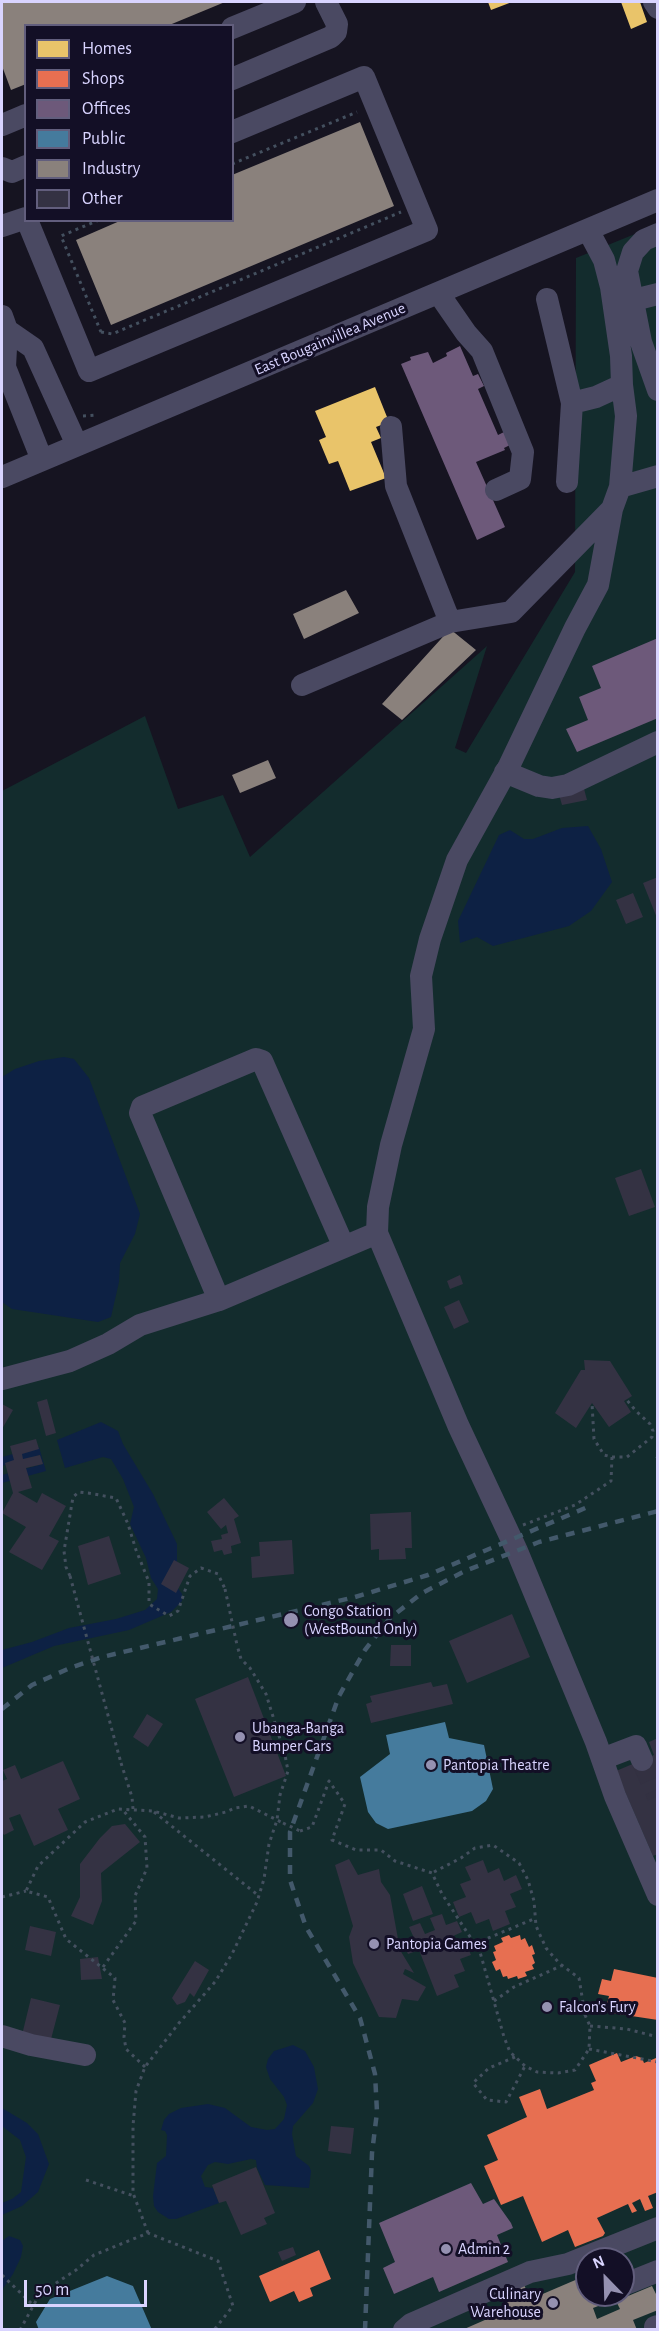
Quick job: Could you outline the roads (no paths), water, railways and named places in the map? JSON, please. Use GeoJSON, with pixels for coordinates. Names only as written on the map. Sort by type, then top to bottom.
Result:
{"type":"FeatureCollection","features":[{"type":"Feature","properties":{"kind":"street"},"geometry":{"type":"LineString","coordinates":[[234,27],[295,2]]}},
{"type":"Feature","properties":{"kind":"street"},"geometry":{"type":"LineString","coordinates":[[234,78],[331,37],[336,32],[338,24],[327,2]]}},
{"type":"Feature","properties":{"kind":"street"},"geometry":{"type":"LineString","coordinates":[[655,2],[657,8]]}},
{"type":"Feature","properties":{"kind":"street"},"geometry":{"type":"LineString","coordinates":[[27,222],[89,371],[428,230],[364,77],[234,131]]}},
{"type":"Feature","properties":{"kind":"street"},"geometry":{"type":"LineString","coordinates":[[2,125],[24,116]]}},
{"type":"Feature","properties":{"kind":"street"},"geometry":{"type":"LineString","coordinates":[[2,168],[12,172],[24,167]]}},
{"type":"Feature","properties":{"kind":"street","name":"East Bougainvillea Avenue"},"geometry":{"type":"LineString","coordinates":[[2,477],[657,200]]}},
{"type":"Feature","properties":{"kind":"street"},"geometry":{"type":"LineString","coordinates":[[2,226],[24,220]]}},
{"type":"Feature","properties":{"kind":"street"},"geometry":{"type":"LineString","coordinates":[[588,230],[604,260],[611,287],[621,356],[626,416],[620,487],[612,509],[598,585],[506,772],[457,860],[430,939],[421,976],[424,1029],[391,1145],[378,1207],[377,1233],[458,1425],[508,1532],[657,1895]]}},
{"type":"Feature","properties":{"kind":"street"},"geometry":{"type":"LineString","coordinates":[[657,234],[644,240],[633,252],[627,271],[641,342],[657,390]]}},
{"type":"Feature","properties":{"kind":"street"},"geometry":{"type":"LineString","coordinates":[[439,294],[466,333],[482,351],[523,452],[520,479],[496,490]]}},
{"type":"Feature","properties":{"kind":"street"},"geometry":{"type":"LineString","coordinates":[[634,300],[657,294]]}},
{"type":"Feature","properties":{"kind":"street"},"geometry":{"type":"LineString","coordinates":[[547,299],[572,403],[567,482]]}},
{"type":"Feature","properties":{"kind":"street"},"geometry":{"type":"LineString","coordinates":[[4,323],[33,348],[77,445]]}},
{"type":"Feature","properties":{"kind":"street"},"geometry":{"type":"LineString","coordinates":[[4,323],[5,367],[42,460]]}},
{"type":"Feature","properties":{"kind":"street"},"geometry":{"type":"LineString","coordinates":[[572,403],[596,397],[622,386]]}},
{"type":"Feature","properties":{"kind":"street"},"geometry":{"type":"LineString","coordinates":[[391,427],[396,486],[450,622]]}},
{"type":"Feature","properties":{"kind":"street"},"geometry":{"type":"LineString","coordinates":[[620,487],[630,486],[657,476]]}},
{"type":"Feature","properties":{"kind":"street"},"geometry":{"type":"LineString","coordinates":[[302,685],[450,622],[511,612],[612,509]]}},
{"type":"Feature","properties":{"kind":"street"},"geometry":{"type":"LineString","coordinates":[[506,772],[539,786],[552,788],[568,785],[657,742]]}},
{"type":"Feature","properties":{"kind":"street"},"geometry":{"type":"LineString","coordinates":[[219,1300],[140,1113],[142,1107],[151,1103],[256,1059],[262,1061],[344,1247]]}},
{"type":"Feature","properties":{"kind":"street"},"geometry":{"type":"LineString","coordinates":[[2,1379],[70,1361],[108,1344],[140,1325],[219,1300],[377,1233]]}},
{"type":"Feature","properties":{"kind":"street"},"geometry":{"type":"LineString","coordinates":[[602,1759],[636,1746],[642,1760]]}},
{"type":"Feature","properties":{"kind":"street"},"geometry":{"type":"LineString","coordinates":[[2,2036],[31,2045],[85,2055]]}},
{"type":"Feature","properties":{"kind":"street"},"geometry":{"type":"LineString","coordinates":[[404,2330],[411,2324],[530,2272],[568,2264],[657,2228]]}},
{"type":"Feature","properties":{"kind":"street"},"geometry":{"type":"LineString","coordinates":[[635,2280],[657,2271]]}},
{"type":"Feature","properties":{"kind":"water"},"geometry":{"type":"Polygon","coordinates":[[[588,826],[601,849],[612,882],[591,911],[569,926],[493,946],[477,937],[460,943],[458,921],[499,835],[510,830],[524,839],[533,839],[562,828],[588,826]]]}},
{"type":"Feature","properties":{"kind":"water"},"geometry":{"type":"Polygon","coordinates":[[[64,1057],[74,1059],[89,1078],[140,1214],[135,1234],[120,1263],[119,1282],[111,1317],[98,1322],[12,1309],[2,1302],[2,1077],[15,1069],[39,1061],[64,1057]]]}},
{"type":"Feature","properties":{"kind":"water"},"geometry":{"type":"Polygon","coordinates":[[[101,1422],[118,1431],[123,1444],[153,1494],[177,1544],[177,1587],[182,1594],[182,1601],[171,1612],[129,1630],[54,1646],[2,1668],[2,1650],[69,1628],[116,1619],[145,1610],[157,1599],[158,1589],[151,1578],[146,1558],[130,1524],[134,1507],[123,1479],[111,1459],[103,1457],[65,1468],[57,1440],[101,1422]]]}},
{"type":"Feature","properties":{"kind":"water"},"geometry":{"type":"Polygon","coordinates":[[[39,1447],[46,1471],[2,1483],[2,1475],[43,1464],[40,1455],[2,1466],[2,1457],[39,1447]]]}},
{"type":"Feature","properties":{"kind":"water"},"geometry":{"type":"Polygon","coordinates":[[[293,2045],[305,2051],[314,2067],[318,2089],[313,2103],[293,2126],[292,2134],[296,2156],[309,2166],[311,2171],[309,2188],[265,2185],[256,2160],[228,2164],[215,2162],[208,2165],[201,2176],[205,2187],[213,2188],[219,2203],[176,2219],[169,2219],[158,2212],[154,2206],[153,2196],[157,2163],[166,2156],[167,2135],[161,2130],[164,2120],[169,2114],[181,2108],[208,2104],[225,2108],[251,2127],[275,2129],[284,2119],[287,2105],[284,2097],[270,2079],[266,2067],[274,2051],[293,2045]]]}},
{"type":"Feature","properties":{"kind":"water"},"geometry":{"type":"Polygon","coordinates":[[[2,2108],[27,2123],[38,2134],[49,2164],[38,2192],[22,2206],[2,2215],[2,2203],[21,2192],[26,2157],[20,2140],[2,2126],[2,2108]]]}},
{"type":"Feature","properties":{"kind":"water"},"geometry":{"type":"Polygon","coordinates":[[[9,2236],[20,2240],[23,2246],[21,2257],[13,2274],[2,2290],[2,2241],[9,2236]]]}},
{"type":"Feature","properties":{"kind":"tunnel"},"geometry":{"type":"LineString","coordinates":[[642,1760],[658,1796]]}},
{"type":"Feature","properties":{"kind":"railway"},"geometry":{"type":"LineString","coordinates":[[2,1709],[32,1685],[70,1668],[102,1657],[355,1597],[428,1575],[590,1506]]}},
{"type":"Feature","properties":{"kind":"railway"},"geometry":{"type":"LineString","coordinates":[[365,2330],[372,2153],[377,2112],[375,2074],[360,2018],[306,1927],[290,1880],[290,1832],[339,1696],[365,1650],[390,1618],[422,1593],[465,1571],[539,1542],[658,1511]]}},
{"type":"Feature","properties":{"kind":"place","name":"Congo Station (WestBound Only)"},"geometry":{"type":"Point","coordinates":[291,1620]}},
{"type":"Feature","properties":{"kind":"place","name":"Ubanga-Banga Bumper Cars"},"geometry":{"type":"Point","coordinates":[240,1737]}},
{"type":"Feature","properties":{"kind":"place","name":"Pantopia Theatre"},"geometry":{"type":"Point","coordinates":[431,1765]}},
{"type":"Feature","properties":{"kind":"place","name":"Pantopia Games"},"geometry":{"type":"Point","coordinates":[374,1944]}},
{"type":"Feature","properties":{"kind":"place","name":"Falcon's Fury"},"geometry":{"type":"Point","coordinates":[547,2007]}},
{"type":"Feature","properties":{"kind":"place","name":"Admin 2"},"geometry":{"type":"Point","coordinates":[446,2249]}},
{"type":"Feature","properties":{"kind":"place","name":"Culinary Warehouse"},"geometry":{"type":"Point","coordinates":[553,2303]}}]}
